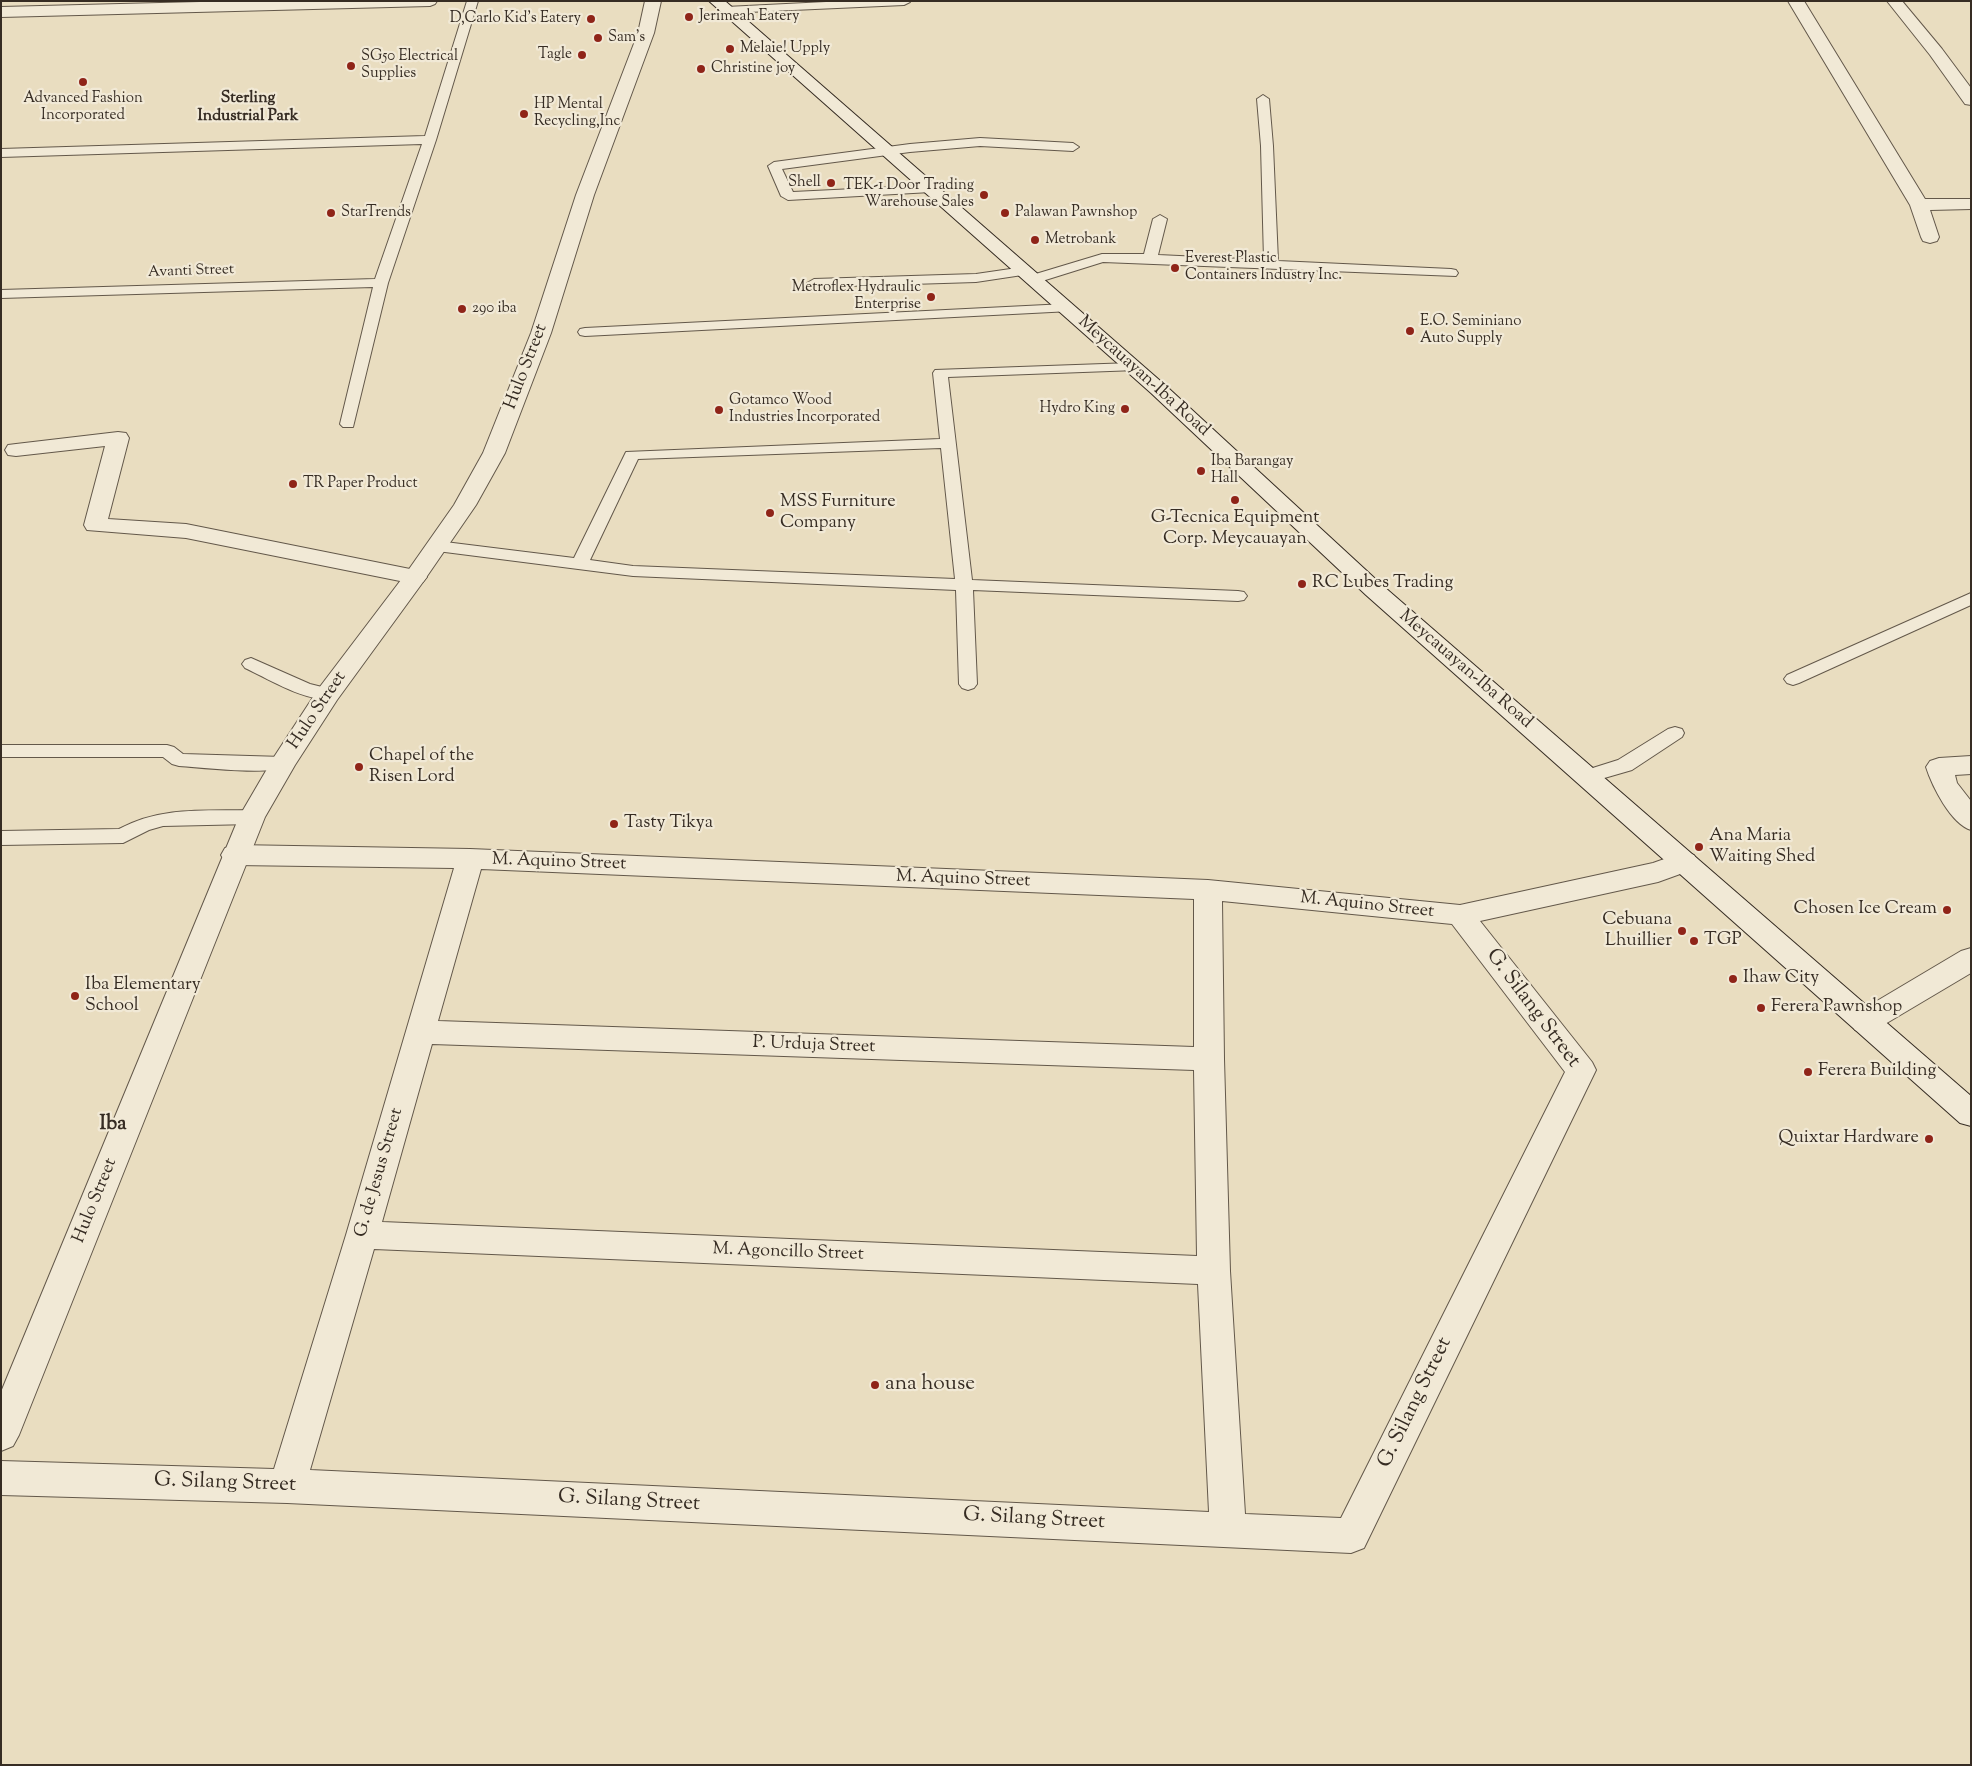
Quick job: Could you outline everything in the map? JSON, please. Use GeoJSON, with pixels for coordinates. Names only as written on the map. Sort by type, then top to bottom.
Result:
{"type":"FeatureCollection","features":[{"type":"Feature","properties":{"kind":"street"},"geometry":{"type":"LineString","coordinates":[[1,12],[430,1]]}},
{"type":"Feature","properties":{"kind":"street","name":"Hulo Street"},"geometry":{"type":"LineString","coordinates":[[1,1435],[252,817],[283,763],[328,694],[466,505],[494,453],[542,333],[584,195],[646,32],[653,1]]}},
{"type":"Feature","properties":{"kind":"street"},"geometry":{"type":"LineString","coordinates":[[1796,1],[1919,205],[1930,238]]}},
{"type":"Feature","properties":{"kind":"street"},"geometry":{"type":"LineString","coordinates":[[1894,1],[1936,52],[1971,100]]}},
{"type":"Feature","properties":{"kind":"street","name":"Meycauayan-Iba Road"},"geometry":{"type":"LineString","coordinates":[[721,5],[1132,367],[1374,590],[1971,1114]]}},
{"type":"Feature","properties":{"kind":"street"},"geometry":{"type":"LineString","coordinates":[[1919,205],[1971,204]]}},
{"type":"Feature","properties":{"kind":"street"},"geometry":{"type":"LineString","coordinates":[[16,450],[118,438],[95,525],[186,531],[415,577]]}},
{"type":"Feature","properties":{"kind":"street"},"geometry":{"type":"LineString","coordinates":[[1971,765],[1939,767],[1945,785],[1971,821]]}},
{"type":"Feature","properties":{"kind":"street","name":"M. Aquino Street"},"geometry":{"type":"LineString","coordinates":[[235,855],[470,859],[1208,890],[1460,915],[1658,872],[1684,862]]}},
{"type":"Feature","properties":{"kind":"street","name":"G. de Jesus Street"},"geometry":{"type":"LineString","coordinates":[[287,1486],[362,1235],[470,859]]}},
{"type":"Feature","properties":{"kind":"street"},"geometry":{"type":"LineString","coordinates":[[1208,890],[1209,1060],[1214,1271],[1228,1530]]}},
{"type":"Feature","properties":{"kind":"street","name":"G. Silang Street"},"geometry":{"type":"LineString","coordinates":[[1,1478],[287,1486],[1351,1536],[1582,1070],[1460,915]]}},
{"type":"Feature","properties":{"kind":"street"},"geometry":{"type":"LineString","coordinates":[[1865,1022],[1971,960]]}},
{"type":"Feature","properties":{"kind":"street","name":"P. Urduja Street"},"geometry":{"type":"LineString","coordinates":[[420,1032],[1209,1060]]}},
{"type":"Feature","properties":{"kind":"street","name":"M. Agoncillo Street"},"geometry":{"type":"LineString","coordinates":[[362,1235],[1214,1271]]}},
{"type":"Feature","properties":{"kind":"lane"},"geometry":{"type":"LineString","coordinates":[[348,424],[381,283],[430,140],[473,1]]}},
{"type":"Feature","properties":{"kind":"lane"},"geometry":{"type":"LineString","coordinates":[[721,5],[904,2]]}},
{"type":"Feature","properties":{"kind":"lane"},"geometry":{"type":"LineString","coordinates":[[1263,99],[1268,146],[1271,266]]}},
{"type":"Feature","properties":{"kind":"lane"},"geometry":{"type":"LineString","coordinates":[[1,153],[430,140]]}},
{"type":"Feature","properties":{"kind":"lane"},"geometry":{"type":"LineString","coordinates":[[931,188],[788,196],[774,166],[910,148],[980,142],[1073,146]]}},
{"type":"Feature","properties":{"kind":"lane"},"geometry":{"type":"LineString","coordinates":[[1150,259],[1160,219]]}},
{"type":"Feature","properties":{"kind":"lane"},"geometry":{"type":"LineString","coordinates":[[814,283],[1029,275],[1102,258],[1450,273]]}},
{"type":"Feature","properties":{"kind":"lane","name":"Avanti Street"},"geometry":{"type":"LineString","coordinates":[[1,294],[381,283]]}},
{"type":"Feature","properties":{"kind":"lane"},"geometry":{"type":"LineString","coordinates":[[585,332],[1066,308]]}},
{"type":"Feature","properties":{"kind":"lane"},"geometry":{"type":"LineString","coordinates":[[968,684],[964,584],[940,373],[1132,367]]}},
{"type":"Feature","properties":{"kind":"lane"},"geometry":{"type":"LineString","coordinates":[[580,564],[632,455],[948,443]]}},
{"type":"Feature","properties":{"kind":"lane"},"geometry":{"type":"LineString","coordinates":[[437,546],[633,570],[1238,596]]}},
{"type":"Feature","properties":{"kind":"lane"},"geometry":{"type":"LineString","coordinates":[[1793,679],[1971,598]]}},
{"type":"Feature","properties":{"kind":"lane"},"geometry":{"type":"LineString","coordinates":[[251,664],[305,689],[328,694]]}},
{"type":"Feature","properties":{"kind":"lane"},"geometry":{"type":"LineString","coordinates":[[1587,777],[1624,765],[1675,733]]}},
{"type":"Feature","properties":{"kind":"lane"},"geometry":{"type":"LineString","coordinates":[[1,751],[167,751],[178,760],[283,763]]}},
{"type":"Feature","properties":{"kind":"lane"},"geometry":{"type":"LineString","coordinates":[[1,838],[123,836],[142,825],[163,819],[252,817]]}},
{"type":"Feature","properties":{"kind":"place","name":"Jerimeah Eatery"},"geometry":{"type":"Point","coordinates":[689,17]}},
{"type":"Feature","properties":{"kind":"place","name":"D,Carlo Kid's Eatery"},"geometry":{"type":"Point","coordinates":[591,19]}},
{"type":"Feature","properties":{"kind":"place","name":"Sam's"},"geometry":{"type":"Point","coordinates":[598,38]}},
{"type":"Feature","properties":{"kind":"place","name":"Melaie! Upply"},"geometry":{"type":"Point","coordinates":[730,49]}},
{"type":"Feature","properties":{"kind":"place","name":"Tagle"},"geometry":{"type":"Point","coordinates":[582,55]}},
{"type":"Feature","properties":{"kind":"place","name":"SG50 Electrical Supplies"},"geometry":{"type":"Point","coordinates":[351,66]}},
{"type":"Feature","properties":{"kind":"place","name":"Christine joy"},"geometry":{"type":"Point","coordinates":[701,69]}},
{"type":"Feature","properties":{"kind":"place","name":"Advanced Fashion Incorporated"},"geometry":{"type":"Point","coordinates":[83,82]}},
{"type":"Feature","properties":{"kind":"place","name":"HP Mental Recycling,Inc"},"geometry":{"type":"Point","coordinates":[524,114]}},
{"type":"Feature","properties":{"kind":"place","name":"Shell"},"geometry":{"type":"Point","coordinates":[831,183]}},
{"type":"Feature","properties":{"kind":"place","name":"TEK-1 Door Trading Warehouse Sales"},"geometry":{"type":"Point","coordinates":[984,195]}},
{"type":"Feature","properties":{"kind":"place","name":"StarTrends"},"geometry":{"type":"Point","coordinates":[331,213]}},
{"type":"Feature","properties":{"kind":"place","name":"Palawan Pawnshop"},"geometry":{"type":"Point","coordinates":[1005,213]}},
{"type":"Feature","properties":{"kind":"place","name":"Metrobank"},"geometry":{"type":"Point","coordinates":[1035,240]}},
{"type":"Feature","properties":{"kind":"place","name":"Everest Plastic Containers Industry Inc."},"geometry":{"type":"Point","coordinates":[1175,268]}},
{"type":"Feature","properties":{"kind":"place","name":"Metroflex Hydraulic Enterprise"},"geometry":{"type":"Point","coordinates":[931,297]}},
{"type":"Feature","properties":{"kind":"place","name":"290 iba"},"geometry":{"type":"Point","coordinates":[462,309]}},
{"type":"Feature","properties":{"kind":"place","name":"E.O. Seminiano Auto Supply"},"geometry":{"type":"Point","coordinates":[1410,331]}},
{"type":"Feature","properties":{"kind":"place","name":"Hydro King"},"geometry":{"type":"Point","coordinates":[1125,409]}},
{"type":"Feature","properties":{"kind":"place","name":"Gotamco Wood Industries Incorporated"},"geometry":{"type":"Point","coordinates":[719,410]}},
{"type":"Feature","properties":{"kind":"place","name":"Iba Barangay Hall"},"geometry":{"type":"Point","coordinates":[1201,471]}},
{"type":"Feature","properties":{"kind":"place","name":"TR Paper Product"},"geometry":{"type":"Point","coordinates":[293,484]}},
{"type":"Feature","properties":{"kind":"place","name":"G-Tecnica Equipment Corp. Meycauayan"},"geometry":{"type":"Point","coordinates":[1235,500]}},
{"type":"Feature","properties":{"kind":"place","name":"MSS Furniture Company"},"geometry":{"type":"Point","coordinates":[770,513]}},
{"type":"Feature","properties":{"kind":"place","name":"RC Lubes Trading"},"geometry":{"type":"Point","coordinates":[1302,584]}},
{"type":"Feature","properties":{"kind":"place","name":"Chapel of the Risen Lord"},"geometry":{"type":"Point","coordinates":[359,767]}},
{"type":"Feature","properties":{"kind":"place","name":"Tasty Tikya"},"geometry":{"type":"Point","coordinates":[614,824]}},
{"type":"Feature","properties":{"kind":"place","name":"Ana Maria Waiting Shed"},"geometry":{"type":"Point","coordinates":[1699,847]}},
{"type":"Feature","properties":{"kind":"place","name":"Chosen Ice Cream"},"geometry":{"type":"Point","coordinates":[1947,910]}},
{"type":"Feature","properties":{"kind":"place","name":"Cebuana Lhuillier"},"geometry":{"type":"Point","coordinates":[1682,931]}},
{"type":"Feature","properties":{"kind":"place","name":"TGP"},"geometry":{"type":"Point","coordinates":[1694,941]}},
{"type":"Feature","properties":{"kind":"place","name":"Ihaw City"},"geometry":{"type":"Point","coordinates":[1733,979]}},
{"type":"Feature","properties":{"kind":"place","name":"Iba Elementary School"},"geometry":{"type":"Point","coordinates":[75,996]}},
{"type":"Feature","properties":{"kind":"place","name":"Ferera Pawnshop"},"geometry":{"type":"Point","coordinates":[1761,1008]}},
{"type":"Feature","properties":{"kind":"place","name":"Ferera Building"},"geometry":{"type":"Point","coordinates":[1808,1072]}},
{"type":"Feature","properties":{"kind":"place","name":"Quixtar Hardware"},"geometry":{"type":"Point","coordinates":[1929,1139]}},
{"type":"Feature","properties":{"kind":"place","name":"ana house"},"geometry":{"type":"Point","coordinates":[875,1385]}},
{"type":"Feature","properties":{"kind":"district","name":"Sterling Industrial Park"},"geometry":{"type":"Point","coordinates":[248,108]}},
{"type":"Feature","properties":{"kind":"district","name":"Iba"},"geometry":{"type":"Point","coordinates":[113,1126]}}]}
